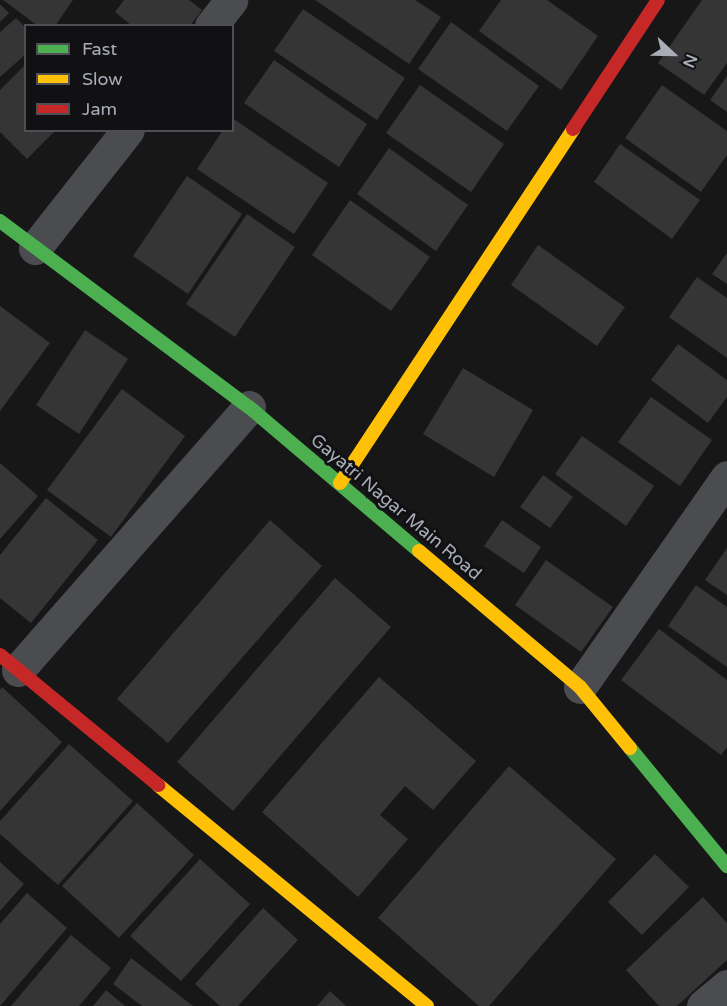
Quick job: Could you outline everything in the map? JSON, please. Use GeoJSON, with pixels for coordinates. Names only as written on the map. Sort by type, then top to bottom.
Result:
{"type":"FeatureCollection","features":[{"type":"Feature","properties":{"kind":"street"},"geometry":{"type":"LineString","coordinates":[[213,24],[231,0]]}},
{"type":"Feature","properties":{"kind":"street"},"geometry":{"type":"LineString","coordinates":[[340,483],[658,0]]}},
{"type":"Feature","properties":{"kind":"street"},"geometry":{"type":"LineString","coordinates":[[35,248],[126,132]]}},
{"type":"Feature","properties":{"kind":"street","name":"Gayatri Nagar Main Road"},"geometry":{"type":"LineString","coordinates":[[0,221],[249,407],[580,687],[727,866]]}},
{"type":"Feature","properties":{"kind":"street"},"geometry":{"type":"LineString","coordinates":[[249,407],[9,663],[427,1006]]}},
{"type":"Feature","properties":{"kind":"street"},"geometry":{"type":"LineString","coordinates":[[580,687],[727,477]]}},
{"type":"Feature","properties":{"kind":"street"},"geometry":{"type":"LineString","coordinates":[[703,1006],[727,986]]}},
{"type":"Feature","properties":{"kind":"building"},"geometry":{"type":"Polygon","coordinates":[[[3,0],[73,0],[56,24],[35,24],[3,0]]]}},
{"type":"Feature","properties":{"kind":"building"},"geometry":{"type":"Polygon","coordinates":[[[124,0],[189,0],[202,10],[192,24],[130,24],[115,12],[124,0]]]}},
{"type":"Feature","properties":{"kind":"building"},"geometry":{"type":"Polygon","coordinates":[[[315,0],[415,0],[441,17],[409,64],[315,0]]]}},
{"type":"Feature","properties":{"kind":"building"},"geometry":{"type":"Polygon","coordinates":[[[501,0],[547,0],[598,36],[561,90],[479,31],[501,0]]]}},
{"type":"Feature","properties":{"kind":"building"},"geometry":{"type":"Polygon","coordinates":[[[702,0],[727,0],[727,63],[704,95],[658,63],[702,0]]]}},
{"type":"Feature","properties":{"kind":"building"},"geometry":{"type":"Polygon","coordinates":[[[0,4],[9,13],[0,22],[0,4]]]}},
{"type":"Feature","properties":{"kind":"building"},"geometry":{"type":"Polygon","coordinates":[[[303,9],[405,78],[377,120],[274,51],[303,9]]]}},
{"type":"Feature","properties":{"kind":"building"},"geometry":{"type":"Polygon","coordinates":[[[16,18],[24,26],[24,56],[0,77],[0,32],[16,18]]]}},
{"type":"Feature","properties":{"kind":"building"},"geometry":{"type":"Polygon","coordinates":[[[451,22],[539,86],[507,131],[418,69],[451,22]]]}},
{"type":"Feature","properties":{"kind":"building"},"geometry":{"type":"Polygon","coordinates":[[[274,60],[367,124],[339,167],[244,103],[274,60]]]}},
{"type":"Feature","properties":{"kind":"building"},"geometry":{"type":"Polygon","coordinates":[[[24,66],[24,132],[54,132],[27,159],[0,132],[0,90],[24,66]]]}},
{"type":"Feature","properties":{"kind":"building"},"geometry":{"type":"Polygon","coordinates":[[[727,76],[727,112],[710,100],[727,76]]]}},
{"type":"Feature","properties":{"kind":"building"},"geometry":{"type":"Polygon","coordinates":[[[420,85],[504,144],[471,192],[386,133],[420,85]]]}},
{"type":"Feature","properties":{"kind":"building"},"geometry":{"type":"Polygon","coordinates":[[[662,85],[727,131],[727,155],[701,192],[625,138],[662,85]]]}},
{"type":"Feature","properties":{"kind":"building"},"geometry":{"type":"Polygon","coordinates":[[[234,119],[328,183],[294,234],[197,169],[222,132],[234,132],[234,119]]]}},
{"type":"Feature","properties":{"kind":"building"},"geometry":{"type":"Polygon","coordinates":[[[620,144],[700,200],[672,239],[594,182],[620,144]]]}},
{"type":"Feature","properties":{"kind":"building"},"geometry":{"type":"Polygon","coordinates":[[[389,148],[468,205],[436,251],[357,194],[389,148]]]}},
{"type":"Feature","properties":{"kind":"building"},"geometry":{"type":"Polygon","coordinates":[[[187,176],[242,214],[188,294],[133,256],[187,176]]]}},
{"type":"Feature","properties":{"kind":"building"},"geometry":{"type":"Polygon","coordinates":[[[350,200],[430,257],[391,311],[312,255],[350,200]]]}},
{"type":"Feature","properties":{"kind":"building"},"geometry":{"type":"Polygon","coordinates":[[[247,214],[295,247],[235,337],[186,304],[247,214]]]}},
{"type":"Feature","properties":{"kind":"building"},"geometry":{"type":"Polygon","coordinates":[[[538,245],[625,307],[597,346],[511,285],[538,245]]]}},
{"type":"Feature","properties":{"kind":"building"},"geometry":{"type":"Polygon","coordinates":[[[727,253],[727,284],[712,274],[727,253]]]}},
{"type":"Feature","properties":{"kind":"building"},"geometry":{"type":"Polygon","coordinates":[[[697,277],[727,298],[727,358],[669,317],[697,277]]]}},
{"type":"Feature","properties":{"kind":"building"},"geometry":{"type":"Polygon","coordinates":[[[0,306],[50,343],[0,411],[0,306]]]}},
{"type":"Feature","properties":{"kind":"building"},"geometry":{"type":"Polygon","coordinates":[[[85,330],[128,359],[79,434],[36,405],[85,330]]]}},
{"type":"Feature","properties":{"kind":"building"},"geometry":{"type":"Polygon","coordinates":[[[678,344],[727,380],[727,397],[708,423],[651,380],[678,344]]]}},
{"type":"Feature","properties":{"kind":"building"},"geometry":{"type":"Polygon","coordinates":[[[463,368],[533,410],[494,477],[423,434],[463,368]]]}},
{"type":"Feature","properties":{"kind":"building"},"geometry":{"type":"Polygon","coordinates":[[[122,389],[185,436],[111,537],[47,490],[122,389]]]}},
{"type":"Feature","properties":{"kind":"building"},"geometry":{"type":"Polygon","coordinates":[[[651,397],[712,440],[680,486],[618,442],[651,397]]]}},
{"type":"Feature","properties":{"kind":"building"},"geometry":{"type":"Polygon","coordinates":[[[582,436],[654,486],[626,526],[555,474],[582,436]]]}},
{"type":"Feature","properties":{"kind":"building"},"geometry":{"type":"Polygon","coordinates":[[[0,463],[38,496],[0,539],[0,463]]]}},
{"type":"Feature","properties":{"kind":"building"},"geometry":{"type":"Polygon","coordinates":[[[543,475],[573,497],[550,528],[520,507],[543,475]]]}},
{"type":"Feature","properties":{"kind":"building"},"geometry":{"type":"Polygon","coordinates":[[[46,498],[98,540],[31,623],[0,598],[0,555],[46,498]]]}},
{"type":"Feature","properties":{"kind":"building"},"geometry":{"type":"Polygon","coordinates":[[[270,520],[322,566],[168,743],[117,699],[270,520]]]}},
{"type":"Feature","properties":{"kind":"building"},"geometry":{"type":"Polygon","coordinates":[[[502,520],[541,547],[524,573],[484,546],[502,520]]]}},
{"type":"Feature","properties":{"kind":"building"},"geometry":{"type":"Polygon","coordinates":[[[727,548],[727,595],[705,580],[727,548]]]}},
{"type":"Feature","properties":{"kind":"building"},"geometry":{"type":"Polygon","coordinates":[[[546,560],[613,607],[581,652],[515,605],[546,560]]]}},
{"type":"Feature","properties":{"kind":"building"},"geometry":{"type":"Polygon","coordinates":[[[335,578],[391,627],[233,811],[177,762],[335,578]]]}},
{"type":"Feature","properties":{"kind":"building"},"geometry":{"type":"Polygon","coordinates":[[[696,585],[727,607],[727,667],[668,626],[696,585]]]}},
{"type":"Feature","properties":{"kind":"building"},"geometry":{"type":"Polygon","coordinates":[[[659,629],[727,680],[727,747],[721,755],[621,680],[659,629]]]}},
{"type":"Feature","properties":{"kind":"building"},"geometry":{"type":"Polygon","coordinates":[[[379,677],[476,761],[433,810],[405,786],[380,815],[408,839],[358,897],[262,812],[379,677]]]}},
{"type":"Feature","properties":{"kind":"building"},"geometry":{"type":"Polygon","coordinates":[[[2,687],[62,742],[0,811],[0,690],[2,687]]]}},
{"type":"Feature","properties":{"kind":"building"},"geometry":{"type":"Polygon","coordinates":[[[69,744],[133,801],[58,885],[0,834],[0,821],[69,744]]]}},
{"type":"Feature","properties":{"kind":"building"},"geometry":{"type":"Polygon","coordinates":[[[509,766],[616,859],[489,1006],[479,1006],[378,918],[509,766]]]}},
{"type":"Feature","properties":{"kind":"building"},"geometry":{"type":"Polygon","coordinates":[[[137,803],[194,855],[119,938],[62,886],[137,803]]]}},
{"type":"Feature","properties":{"kind":"building"},"geometry":{"type":"Polygon","coordinates":[[[655,854],[689,887],[642,935],[608,902],[655,854]]]}},
{"type":"Feature","properties":{"kind":"building"},"geometry":{"type":"Polygon","coordinates":[[[200,859],[250,904],[181,981],[130,936],[200,859]]]}},
{"type":"Feature","properties":{"kind":"building"},"geometry":{"type":"Polygon","coordinates":[[[0,862],[24,884],[0,911],[0,862]]]}},
{"type":"Feature","properties":{"kind":"building"},"geometry":{"type":"Polygon","coordinates":[[[27,893],[67,928],[0,1006],[0,924],[27,893]]]}},
{"type":"Feature","properties":{"kind":"building"},"geometry":{"type":"Polygon","coordinates":[[[703,897],[727,923],[727,960],[677,1006],[659,1006],[626,970],[703,897]]]}},
{"type":"Feature","properties":{"kind":"building"},"geometry":{"type":"Polygon","coordinates":[[[263,908],[298,940],[238,1006],[220,1006],[195,984],[263,908]]]}},
{"type":"Feature","properties":{"kind":"building"},"geometry":{"type":"Polygon","coordinates":[[[71,935],[111,968],[79,1006],[11,1006],[71,935]]]}},
{"type":"Feature","properties":{"kind":"building"},"geometry":{"type":"Polygon","coordinates":[[[131,958],[193,1006],[142,1006],[113,984],[131,958]]]}},
{"type":"Feature","properties":{"kind":"building"},"geometry":{"type":"Polygon","coordinates":[[[106,990],[125,1006],[93,1006],[106,990]]]}},
{"type":"Feature","properties":{"kind":"building"},"geometry":{"type":"Polygon","coordinates":[[[330,991],[346,1006],[317,1006],[330,991]]]}},
{"type":"Feature","properties":{"kind":"traffic: fast"},"geometry":{"type":"LineString","coordinates":[[0,221],[249,407],[419,551]]}},
{"type":"Feature","properties":{"kind":"traffic: fast"},"geometry":{"type":"LineString","coordinates":[[630,748],[727,866]]}},
{"type":"Feature","properties":{"kind":"traffic: slow"},"geometry":{"type":"LineString","coordinates":[[340,483],[573,129]]}},
{"type":"Feature","properties":{"kind":"traffic: slow"},"geometry":{"type":"LineString","coordinates":[[419,551],[580,687],[630,748]]}},
{"type":"Feature","properties":{"kind":"traffic: slow"},"geometry":{"type":"LineString","coordinates":[[158,785],[427,1006]]}},
{"type":"Feature","properties":{"kind":"traffic: jam"},"geometry":{"type":"LineString","coordinates":[[573,129],[658,0]]}},
{"type":"Feature","properties":{"kind":"traffic: jam"},"geometry":{"type":"LineString","coordinates":[[0,655],[158,785]]}}]}
